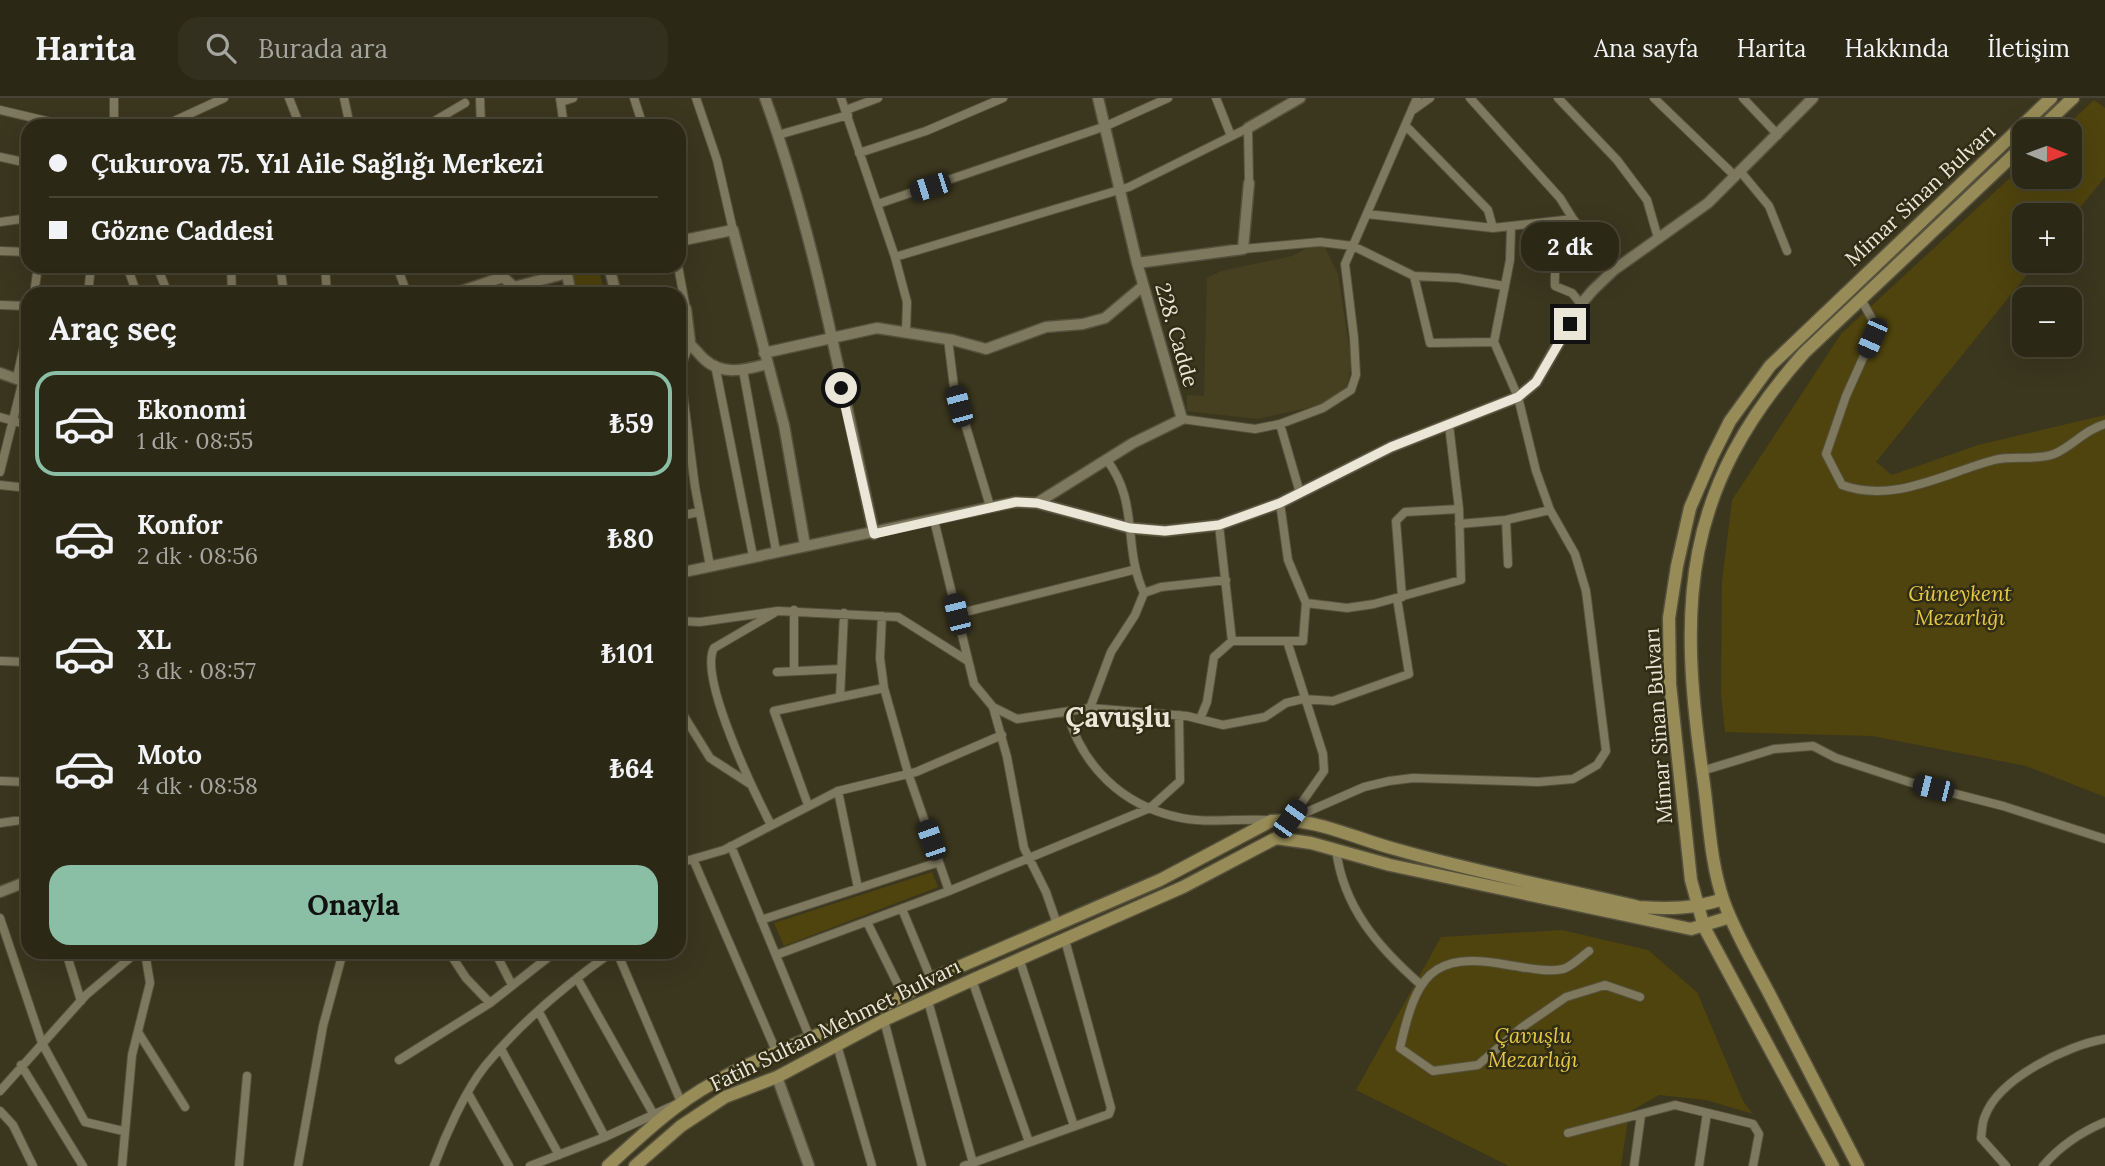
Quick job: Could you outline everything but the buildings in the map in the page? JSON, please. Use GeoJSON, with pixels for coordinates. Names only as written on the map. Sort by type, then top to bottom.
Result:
{"type":"FeatureCollection","features":[{"type":"Feature","properties":{"kind":"main road","name":"Mimar Sinan Bulvarı"},"geometry":{"type":"LineString","coordinates":[[1833,1166],[1704,927],[1691,880],[1670,684],[1669,618],[1690,508],[1730,421],[1770,366],[2051,98]]}},
{"type":"Feature","properties":{"kind":"main road"},"geometry":{"type":"LineString","coordinates":[[2051,119],[2073,98]]}},
{"type":"Feature","properties":{"kind":"main road","name":"Mimar Sinan Bulvarı"},"geometry":{"type":"LineString","coordinates":[[1858,1166],[1723,899],[1692,697],[1689,618],[1695,567],[1706,513],[1726,465],[1762,404],[1804,353],[2012,156]]}},
{"type":"Feature","properties":{"kind":"main road"},"geometry":{"type":"LineString","coordinates":[[608,1166],[681,1102],[776,1051],[904,997],[931,979],[1160,880],[1271,821],[1290,819],[1332,828],[1394,849],[1639,907],[1673,910],[1700,907],[1723,899]]}},
{"type":"Feature","properties":{"kind":"main road","name":"Fatih Sultan Mehmet Bulvarı"},"geometry":{"type":"LineString","coordinates":[[635,1166],[681,1126],[726,1097],[776,1077],[884,1020],[1183,887],[1276,838],[1336,849],[1390,865],[1691,929],[1704,927]]}},
{"type":"Feature","properties":{"kind":"main road"},"geometry":{"type":"LineString","coordinates":[[1704,927],[1730,917]]}},
{"type":"Feature","properties":{"kind":"street"},"geometry":{"type":"LineString","coordinates":[[2,98],[0,110],[38,119]]}},
{"type":"Feature","properties":{"kind":"street"},"geometry":{"type":"LineString","coordinates":[[114,98],[114,119]]}},
{"type":"Feature","properties":{"kind":"street"},"geometry":{"type":"LineString","coordinates":[[178,119],[224,98]]}},
{"type":"Feature","properties":{"kind":"street"},"geometry":{"type":"LineString","coordinates":[[289,98],[297,119]]}},
{"type":"Feature","properties":{"kind":"street"},"geometry":{"type":"LineString","coordinates":[[344,98],[348,119]]}},
{"type":"Feature","properties":{"kind":"street"},"geometry":{"type":"LineString","coordinates":[[480,98],[480,119]]}},
{"type":"Feature","properties":{"kind":"street"},"geometry":{"type":"LineString","coordinates":[[563,119],[561,100],[573,98]]}},
{"type":"Feature","properties":{"kind":"street"},"geometry":{"type":"LineString","coordinates":[[634,98],[641,119]]}},
{"type":"Feature","properties":{"kind":"street"},"geometry":{"type":"LineString","coordinates":[[696,98],[717,160],[784,425],[805,545]]}},
{"type":"Feature","properties":{"kind":"street"},"geometry":{"type":"LineString","coordinates":[[765,98],[778,135],[830,338],[874,534]]}},
{"type":"Feature","properties":{"kind":"street"},"geometry":{"type":"LineString","coordinates":[[841,98],[895,257],[907,302],[906,332]]}},
{"type":"Feature","properties":{"kind":"street"},"geometry":{"type":"LineString","coordinates":[[778,135],[847,112],[878,98]]}},
{"type":"Feature","properties":{"kind":"street"},"geometry":{"type":"LineString","coordinates":[[859,153],[926,131],[1003,98]]}},
{"type":"Feature","properties":{"kind":"street","name":"228. Cadde"},"geometry":{"type":"LineString","coordinates":[[1037,503],[1106,459],[1182,419],[1143,286],[1098,98]]}},
{"type":"Feature","properties":{"kind":"street"},"geometry":{"type":"LineString","coordinates":[[878,204],[1106,126],[1168,98]]}},
{"type":"Feature","properties":{"kind":"street"},"geometry":{"type":"LineString","coordinates":[[1216,98],[1231,136]]}},
{"type":"Feature","properties":{"kind":"street"},"geometry":{"type":"LineString","coordinates":[[895,257],[1119,189],[1248,128],[1300,98]]}},
{"type":"Feature","properties":{"kind":"street"},"geometry":{"type":"LineString","coordinates":[[1182,419],[1255,429],[1280,424],[1323,408],[1350,390],[1356,375],[1345,264],[1417,98]]}},
{"type":"Feature","properties":{"kind":"street"},"geometry":{"type":"LineString","coordinates":[[1413,110],[1430,98]]}},
{"type":"Feature","properties":{"kind":"street"},"geometry":{"type":"LineString","coordinates":[[1470,98],[1560,198],[1573,219],[1615,270]]}},
{"type":"Feature","properties":{"kind":"street"},"geometry":{"type":"LineString","coordinates":[[1559,98],[1617,160],[1647,200],[1658,238]]}},
{"type":"Feature","properties":{"kind":"street"},"geometry":{"type":"LineString","coordinates":[[1654,98],[1769,205],[1787,251]]}},
{"type":"Feature","properties":{"kind":"street"},"geometry":{"type":"LineString","coordinates":[[1744,98],[1778,135]]}},
{"type":"Feature","properties":{"kind":"street"},"geometry":{"type":"LineString","coordinates":[[686,571],[1016,502],[1037,503],[1130,528],[1165,531],[1219,525],[1280,503],[1391,447],[1518,397],[1536,382],[1581,304],[1615,270],[1708,203],[1813,98]]}},
{"type":"Feature","properties":{"kind":"street"},"geometry":{"type":"LineString","coordinates":[[436,119],[462,101],[479,115]]}},
{"type":"Feature","properties":{"kind":"street"},"geometry":{"type":"LineString","coordinates":[[1406,126],[1488,210],[1493,228]]}},
{"type":"Feature","properties":{"kind":"street"},"geometry":{"type":"LineString","coordinates":[[1243,249],[1249,183],[1248,128]]}},
{"type":"Feature","properties":{"kind":"street"},"geometry":{"type":"LineString","coordinates":[[0,157],[21,162]]}},
{"type":"Feature","properties":{"kind":"street"},"geometry":{"type":"LineString","coordinates":[[1367,215],[1493,228],[1573,219]]}},
{"type":"Feature","properties":{"kind":"street"},"geometry":{"type":"LineString","coordinates":[[0,222],[21,219]]}},
{"type":"Feature","properties":{"kind":"street"},"geometry":{"type":"LineString","coordinates":[[1573,219],[1554,276],[1555,286],[1573,293],[1581,304]]}},
{"type":"Feature","properties":{"kind":"street"},"geometry":{"type":"LineString","coordinates":[[1290,819],[1364,787],[1390,781],[1413,778],[1538,782],[1573,779],[1597,765],[1606,751],[1586,591],[1575,554],[1550,510],[1536,471],[1518,397],[1494,342],[1510,260],[1511,227]]}},
{"type":"Feature","properties":{"kind":"street"},"geometry":{"type":"LineString","coordinates":[[686,240],[733,230]]}},
{"type":"Feature","properties":{"kind":"street"},"geometry":{"type":"LineString","coordinates":[[1137,263],[1320,242],[1353,246],[1414,276],[1458,278],[1504,286]]}},
{"type":"Feature","properties":{"kind":"street"},"geometry":{"type":"LineString","coordinates":[[0,251],[21,252]]}},
{"type":"Feature","properties":{"kind":"street"},"geometry":{"type":"LineString","coordinates":[[471,287],[500,273]]}},
{"type":"Feature","properties":{"kind":"street"},"geometry":{"type":"LineString","coordinates":[[525,287],[547,280],[557,273]]}},
{"type":"Feature","properties":{"kind":"street"},"geometry":{"type":"LineString","coordinates":[[1414,276],[1430,343],[1494,342]]}},
{"type":"Feature","properties":{"kind":"street"},"geometry":{"type":"LineString","coordinates":[[764,353],[877,328],[927,338],[948,339],[986,349],[1046,327],[1083,324],[1105,318],[1143,286]]}},
{"type":"Feature","properties":{"kind":"street"},"geometry":{"type":"LineString","coordinates":[[1861,299],[1872,318],[1872,338],[1846,396],[1826,454],[1842,485],[1879,492],[1930,482],[1996,459],[2053,454],[2088,429],[2105,424]]}},
{"type":"Feature","properties":{"kind":"street"},"geometry":{"type":"LineString","coordinates":[[0,304],[21,306]]}},
{"type":"Feature","properties":{"kind":"street"},"geometry":{"type":"LineString","coordinates":[[948,339],[954,387],[990,506]]}},
{"type":"Feature","properties":{"kind":"street"},"geometry":{"type":"LineString","coordinates":[[686,343],[705,361],[724,370],[744,370],[767,365]]}},
{"type":"Feature","properties":{"kind":"street"},"geometry":{"type":"LineString","coordinates":[[715,365],[753,556]]}},
{"type":"Feature","properties":{"kind":"street"},"geometry":{"type":"LineString","coordinates":[[744,370],[776,551]]}},
{"type":"Feature","properties":{"kind":"street"},"geometry":{"type":"LineString","coordinates":[[0,373],[21,379]]}},
{"type":"Feature","properties":{"kind":"street"},"geometry":{"type":"LineString","coordinates":[[0,472],[21,387]]}},
{"type":"Feature","properties":{"kind":"street"},"geometry":{"type":"LineString","coordinates":[[0,417],[21,423]]}},
{"type":"Feature","properties":{"kind":"street"},"geometry":{"type":"LineString","coordinates":[[686,420],[699,512],[710,566]]}},
{"type":"Feature","properties":{"kind":"street"},"geometry":{"type":"LineString","coordinates":[[1280,424],[1300,493]]}},
{"type":"Feature","properties":{"kind":"street"},"geometry":{"type":"LineString","coordinates":[[1306,603],[1347,608],[1399,598],[1461,580],[1459,509],[1449,425]]}},
{"type":"Feature","properties":{"kind":"street"},"geometry":{"type":"LineString","coordinates":[[1090,708],[1111,652],[1135,615],[1144,593],[1133,570],[1130,528],[1120,477],[1106,459]]}},
{"type":"Feature","properties":{"kind":"street"},"geometry":{"type":"LineString","coordinates":[[0,485],[21,487]]}},
{"type":"Feature","properties":{"kind":"street"},"geometry":{"type":"LineString","coordinates":[[1200,719],[1207,702],[1214,657],[1232,641],[1303,641],[1306,603],[1288,560],[1280,503]]}},
{"type":"Feature","properties":{"kind":"street"},"geometry":{"type":"LineString","coordinates":[[993,707],[1017,719],[1090,708],[1179,715],[1223,725],[1265,717],[1286,703],[1303,699],[1333,701],[1409,674],[1399,598],[1396,522],[1405,512],[1459,509]]}},
{"type":"Feature","properties":{"kind":"street"},"geometry":{"type":"LineString","coordinates":[[1459,524],[1506,520],[1550,510]]}},
{"type":"Feature","properties":{"kind":"street"},"geometry":{"type":"LineString","coordinates":[[686,515],[699,512]]}},
{"type":"Feature","properties":{"kind":"street"},"geometry":{"type":"LineString","coordinates":[[934,520],[974,684],[993,707],[1002,735],[1018,821],[1030,859],[1057,924]]}},
{"type":"Feature","properties":{"kind":"street"},"geometry":{"type":"LineString","coordinates":[[1506,520],[1508,564]]}},
{"type":"Feature","properties":{"kind":"street"},"geometry":{"type":"LineString","coordinates":[[1219,525],[1232,641]]}},
{"type":"Feature","properties":{"kind":"street"},"geometry":{"type":"LineString","coordinates":[[957,614],[1133,570]]}},
{"type":"Feature","properties":{"kind":"street"},"geometry":{"type":"LineString","coordinates":[[1144,593],[1161,587],[1226,580]]}},
{"type":"Feature","properties":{"kind":"street"},"geometry":{"type":"LineString","coordinates":[[686,621],[700,622],[794,610],[898,617],[968,661]]}},
{"type":"Feature","properties":{"kind":"street"},"geometry":{"type":"LineString","coordinates":[[794,610],[794,671]]}},
{"type":"Feature","properties":{"kind":"street"},"geometry":{"type":"LineString","coordinates":[[771,825],[750,783],[724,717],[709,667],[709,656],[714,648],[778,611]]}},
{"type":"Feature","properties":{"kind":"street"},"geometry":{"type":"LineString","coordinates":[[840,697],[844,613]]}},
{"type":"Feature","properties":{"kind":"street"},"geometry":{"type":"LineString","coordinates":[[882,616],[880,658],[884,688],[908,773],[949,891]]}},
{"type":"Feature","properties":{"kind":"street"},"geometry":{"type":"LineString","coordinates":[[1287,641],[1303,699],[1323,754],[1324,771],[1290,819]]}},
{"type":"Feature","properties":{"kind":"street"},"geometry":{"type":"LineString","coordinates":[[0,661],[21,662]]}},
{"type":"Feature","properties":{"kind":"street"},"geometry":{"type":"LineString","coordinates":[[777,672],[842,668]]}},
{"type":"Feature","properties":{"kind":"street"},"geometry":{"type":"LineString","coordinates":[[808,805],[774,711],[884,688]]}},
{"type":"Feature","properties":{"kind":"street"},"geometry":{"type":"LineString","coordinates":[[1067,712],[1073,734],[1083,753],[1107,783],[1150,808],[1179,818],[1271,821]]}},
{"type":"Feature","properties":{"kind":"street"},"geometry":{"type":"LineString","coordinates":[[776,955],[949,891],[1150,808],[1180,781],[1179,715]]}},
{"type":"Feature","properties":{"kind":"street"},"geometry":{"type":"LineString","coordinates":[[686,719],[710,758],[750,783]]}},
{"type":"Feature","properties":{"kind":"street"},"geometry":{"type":"LineString","coordinates":[[686,861],[731,846],[838,791],[908,773],[1002,735]]}},
{"type":"Feature","properties":{"kind":"street"},"geometry":{"type":"LineString","coordinates":[[1702,771],[1774,749],[1813,747],[1836,758],[1909,782],[2003,806],[2105,839]]}},
{"type":"Feature","properties":{"kind":"street"},"geometry":{"type":"LineString","coordinates":[[0,782],[21,782]]}},
{"type":"Feature","properties":{"kind":"street"},"geometry":{"type":"LineString","coordinates":[[838,791],[858,888]]}},
{"type":"Feature","properties":{"kind":"street"},"geometry":{"type":"LineString","coordinates":[[0,822],[21,820]]}},
{"type":"Feature","properties":{"kind":"street"},"geometry":{"type":"LineString","coordinates":[[731,846],[809,1036]]}},
{"type":"Feature","properties":{"kind":"street"},"geometry":{"type":"LineString","coordinates":[[1336,849],[1339,874],[1358,916],[1386,953],[1420,984]]}},
{"type":"Feature","properties":{"kind":"street"},"geometry":{"type":"LineString","coordinates":[[693,859],[776,1051]]}},
{"type":"Feature","properties":{"kind":"street"},"geometry":{"type":"LineString","coordinates":[[761,919],[939,862]]}},
{"type":"Feature","properties":{"kind":"street"},"geometry":{"type":"LineString","coordinates":[[0,892],[21,884]]}},
{"type":"Feature","properties":{"kind":"street"},"geometry":{"type":"LineString","coordinates":[[902,909],[931,979]]}},
{"type":"Feature","properties":{"kind":"street"},"geometry":{"type":"LineString","coordinates":[[0,918],[42,1043],[85,1122],[123,1130]]}},
{"type":"Feature","properties":{"kind":"street"},"geometry":{"type":"LineString","coordinates":[[867,922],[904,997]]}},
{"type":"Feature","properties":{"kind":"street"},"geometry":{"type":"LineString","coordinates":[[964,1166],[1109,1114],[1111,1108],[1065,940]]}},
{"type":"Feature","properties":{"kind":"street"},"geometry":{"type":"LineString","coordinates":[[1589,951],[1563,969],[1520,967],[1479,959],[1438,966],[1420,984],[1410,1005],[1400,1048],[1433,1071],[1478,1065],[1521,1028],[1566,997],[1605,985],[1640,997]]}},
{"type":"Feature","properties":{"kind":"street"},"geometry":{"type":"LineString","coordinates":[[1019,958],[1074,1126]]}},
{"type":"Feature","properties":{"kind":"street"},"geometry":{"type":"LineString","coordinates":[[68,959],[81,1001]]}},
{"type":"Feature","properties":{"kind":"street"},"geometry":{"type":"LineString","coordinates":[[0,1091],[81,1001],[128,959]]}},
{"type":"Feature","properties":{"kind":"street"},"geometry":{"type":"LineString","coordinates":[[122,1166],[123,1130],[132,1055],[150,983],[146,959]]}},
{"type":"Feature","properties":{"kind":"street"},"geometry":{"type":"LineString","coordinates":[[298,1166],[323,1026],[341,959]]}},
{"type":"Feature","properties":{"kind":"street"},"geometry":{"type":"LineString","coordinates":[[454,959],[466,978],[490,1003]]}},
{"type":"Feature","properties":{"kind":"street"},"geometry":{"type":"LineString","coordinates":[[499,959],[512,985]]}},
{"type":"Feature","properties":{"kind":"street"},"geometry":{"type":"LineString","coordinates":[[399,1060],[490,1003],[546,959]]}},
{"type":"Feature","properties":{"kind":"street"},"geometry":{"type":"LineString","coordinates":[[434,1166],[484,1067],[577,978],[605,959]]}},
{"type":"Feature","properties":{"kind":"street"},"geometry":{"type":"LineString","coordinates":[[530,1166],[605,1137],[681,1102],[618,959]]}},
{"type":"Feature","properties":{"kind":"street"},"geometry":{"type":"LineString","coordinates":[[577,978],[654,1115]]}},
{"type":"Feature","properties":{"kind":"street"},"geometry":{"type":"LineString","coordinates":[[972,980],[1029,1142]]}},
{"type":"Feature","properties":{"kind":"street"},"geometry":{"type":"LineString","coordinates":[[928,1001],[973,1163]]}},
{"type":"Feature","properties":{"kind":"street"},"geometry":{"type":"LineString","coordinates":[[539,1012],[605,1137]]}},
{"type":"Feature","properties":{"kind":"street"},"geometry":{"type":"LineString","coordinates":[[884,1020],[922,1166]]}},
{"type":"Feature","properties":{"kind":"street"},"geometry":{"type":"LineString","coordinates":[[138,1032],[184,1107]]}},
{"type":"Feature","properties":{"kind":"street"},"geometry":{"type":"LineString","coordinates":[[2006,1166],[1981,1138],[1985,1115],[2007,1088],[2061,1051],[2105,1039]]}},
{"type":"Feature","properties":{"kind":"street"},"geometry":{"type":"LineString","coordinates":[[837,1045],[872,1166]]}},
{"type":"Feature","properties":{"kind":"street"},"geometry":{"type":"LineString","coordinates":[[501,1049],[559,1155]]}},
{"type":"Feature","properties":{"kind":"street"},"geometry":{"type":"LineString","coordinates":[[21,1065],[83,1166]]}},
{"type":"Feature","properties":{"kind":"street"},"geometry":{"type":"LineString","coordinates":[[239,1166],[247,1076]]}},
{"type":"Feature","properties":{"kind":"street"},"geometry":{"type":"LineString","coordinates":[[776,1077],[809,1166]]}},
{"type":"Feature","properties":{"kind":"street"},"geometry":{"type":"LineString","coordinates":[[469,1095],[509,1166]]}},
{"type":"Feature","properties":{"kind":"street"},"geometry":{"type":"LineString","coordinates":[[1568,1133],[1675,1105],[1753,1124],[1759,1135],[1753,1166]]}},
{"type":"Feature","properties":{"kind":"street"},"geometry":{"type":"LineString","coordinates":[[0,1111],[19,1135],[33,1166]]}},
{"type":"Feature","properties":{"kind":"street"},"geometry":{"type":"LineString","coordinates":[[1699,1166],[1707,1113]]}},
{"type":"Feature","properties":{"kind":"street"},"geometry":{"type":"LineString","coordinates":[[1634,1166],[1641,1115]]}},
{"type":"Feature","properties":{"kind":"street"},"geometry":{"type":"LineString","coordinates":[[2043,1166],[2055,1153],[2088,1129],[2105,1122]]}},
{"type":"Feature","properties":{"kind":"shaded area"},"geometry":{"type":"Polygon","coordinates":[[[1313,245],[1324,245],[1338,274],[1351,360],[1347,392],[1316,406],[1257,419],[1187,411],[1187,395],[1204,396],[1207,278],[1221,271],[1292,256],[1313,245]]]}},
{"type":"Feature","properties":{"kind":"green space","name":"Güneykent Mezarlığı"},"geometry":{"type":"Polygon","coordinates":[[[2094,100],[2105,108],[2105,177],[2082,205],[2082,203],[2012,203],[2012,273],[2028,273],[2017,287],[2012,287],[2012,293],[1876,462],[1892,475],[1978,445],[2105,415],[2105,797],[2026,766],[1872,736],[1725,732],[1721,694],[1722,582],[1732,500],[1841,334],[2012,176],[2012,189],[2082,189],[2082,119],[2074,119],[2094,100]]]}},
{"type":"Feature","properties":{"kind":"green space"},"geometry":{"type":"Polygon","coordinates":[[[570,273],[599,273],[604,287],[570,287],[570,273]]]}},
{"type":"Feature","properties":{"kind":"green space"},"geometry":{"type":"Polygon","coordinates":[[[932,872],[938,887],[784,946],[774,923],[932,872]]]}},
{"type":"Feature","properties":{"kind":"green space","name":"Çavuşlu Mezarlığı"},"geometry":{"type":"Polygon","coordinates":[[[1562,930],[1648,950],[1697,992],[1743,1101],[1753,1114],[1706,1100],[1659,1095],[1629,1112],[1621,1166],[1509,1166],[1356,1090],[1441,937],[1562,930]]]}},
{"type":"Feature","properties":{"kind":"district","name":"Çavuşlu"},"geometry":{"type":"Point","coordinates":[1118,717]}},
{"type":"Feature","properties":{"kind":"route"},"geometry":{"type":"LineString","coordinates":[[841,388],[874,534],[1016,502],[1037,503],[1130,528],[1165,531],[1189,529],[1219,525],[1280,503],[1391,447],[1518,397],[1536,382],[1570,324]]}}]}
